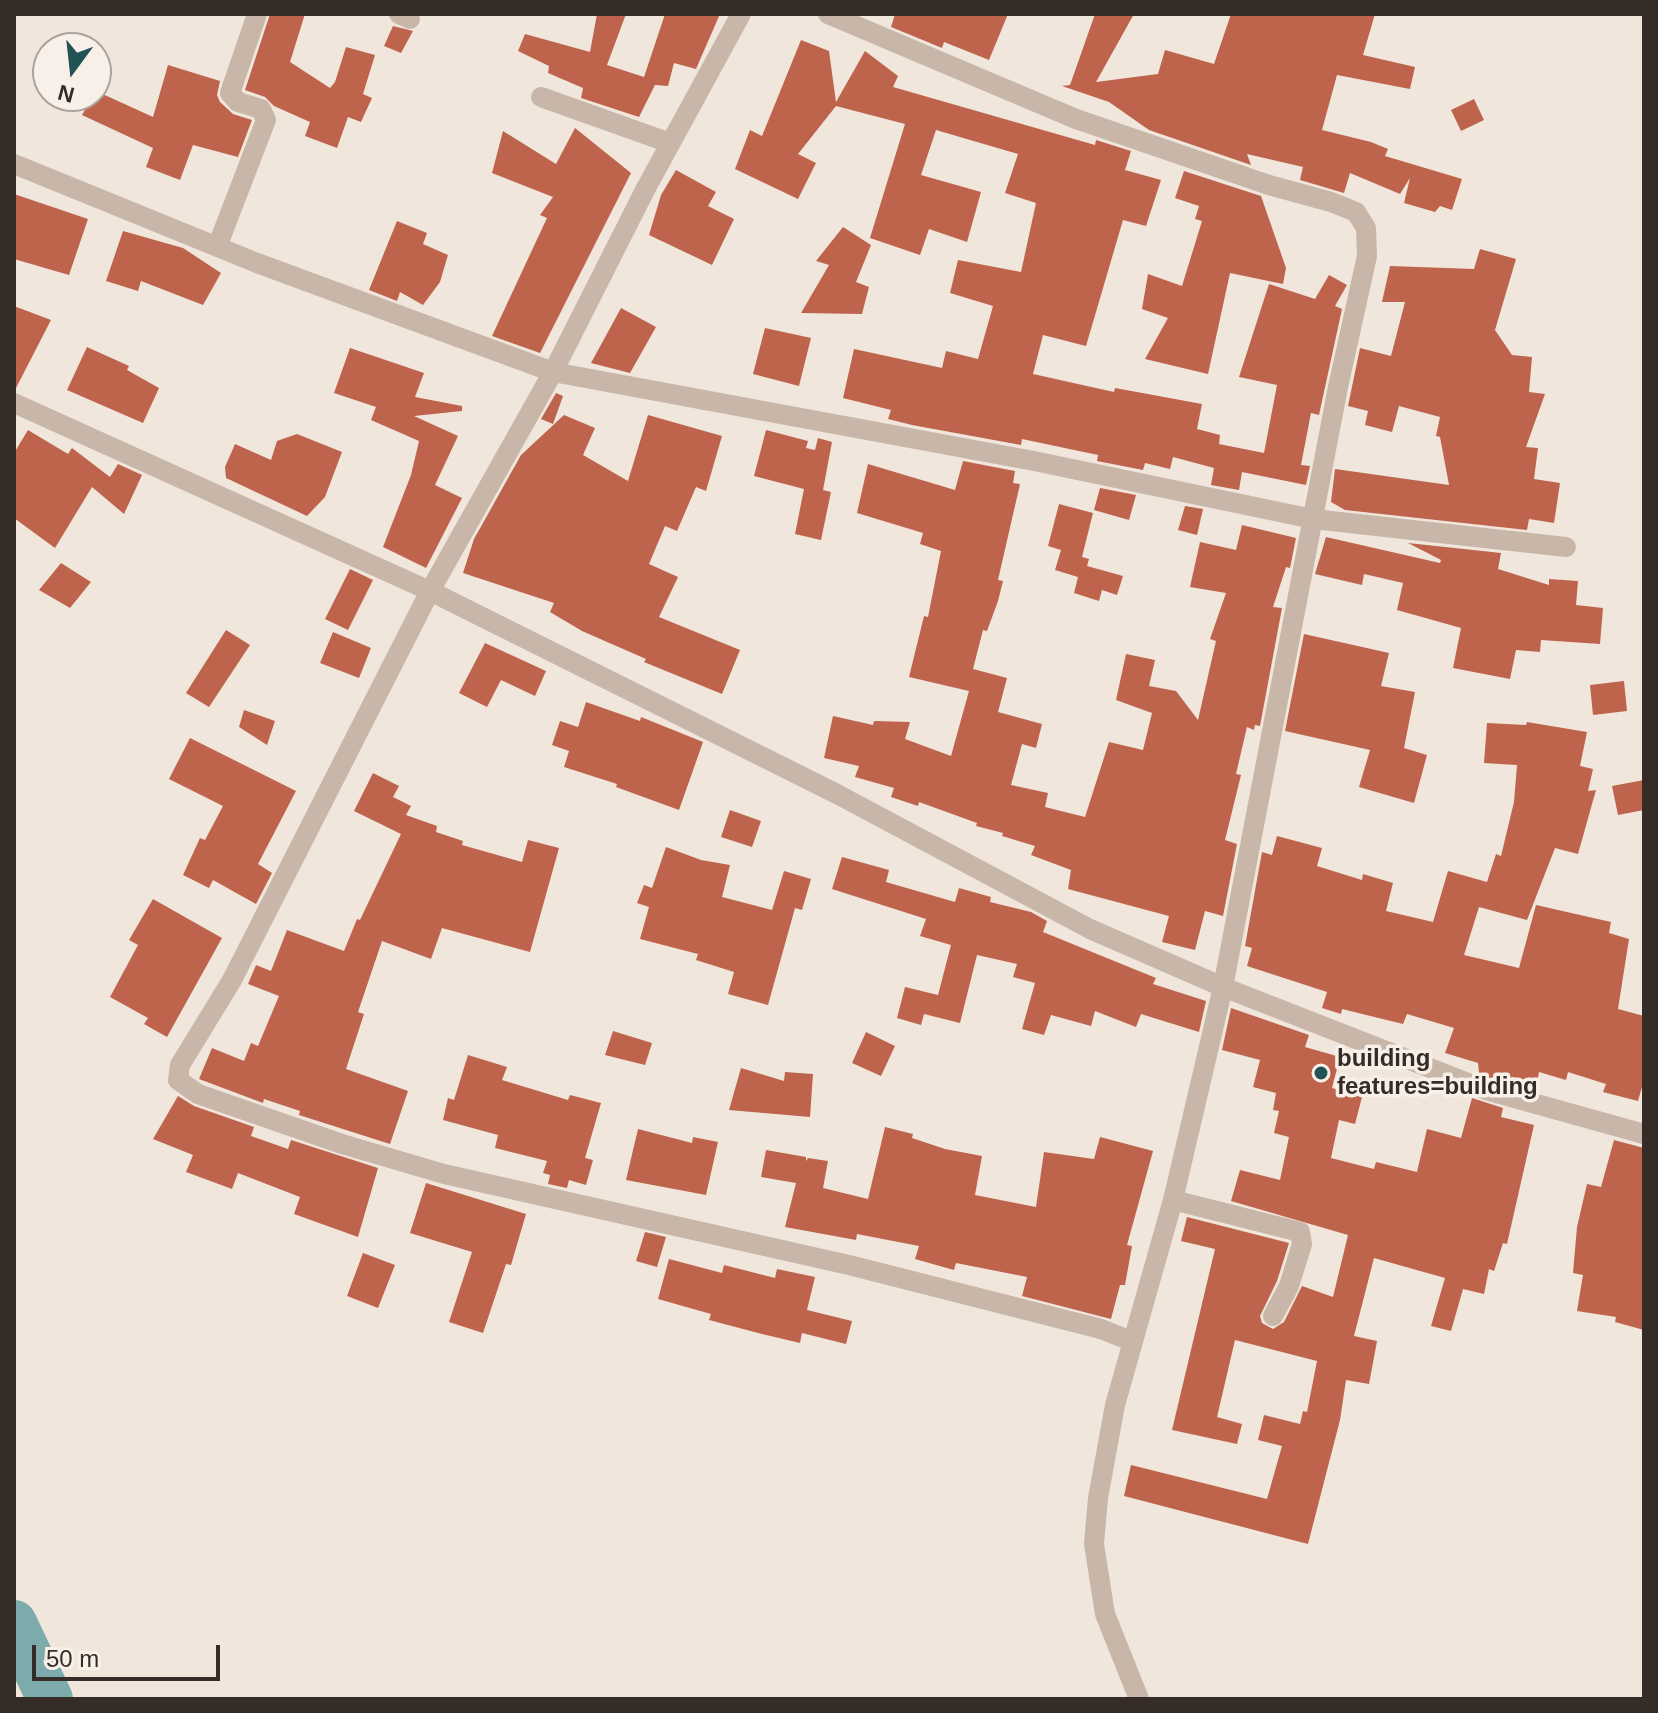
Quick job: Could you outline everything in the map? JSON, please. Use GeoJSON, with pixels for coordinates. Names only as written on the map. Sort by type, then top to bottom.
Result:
{"type":"FeatureCollection","features":[{"type":"Feature","properties":{"kind":"street"},"geometry":{"type":"LineString","coordinates":[[217,247],[266,120],[261,109],[238,102],[230,93],[257,14]]}},
{"type":"Feature","properties":{"kind":"street"},"geometry":{"type":"LineString","coordinates":[[741,14],[670,143],[553,372],[430,591],[232,980],[180,1065],[178,1080],[198,1094],[342,1144],[444,1174],[849,1265],[1101,1329],[1131,1341]]}},
{"type":"Feature","properties":{"kind":"street"},"geometry":{"type":"LineString","coordinates":[[828,14],[1076,119],[1356,212],[1366,228],[1367,256],[1223,987],[1173,1200],[1115,1405],[1094,1544],[1105,1614],[1139,1699]]}},
{"type":"Feature","properties":{"kind":"street"},"geometry":{"type":"LineString","coordinates":[[541,97],[670,143]]}},
{"type":"Feature","properties":{"kind":"street"},"geometry":{"type":"LineString","coordinates":[[14,164],[217,247],[553,372],[1034,461],[1313,519],[1566,547]]}},
{"type":"Feature","properties":{"kind":"street"},"geometry":{"type":"LineString","coordinates":[[14,403],[430,591],[837,794],[1031,899],[1223,987],[1486,1090],[1644,1134]]}},
{"type":"Feature","properties":{"kind":"street"},"geometry":{"type":"LineString","coordinates":[[1173,1200],[1300,1232],[1302,1244],[1289,1286],[1273,1316]]}},
{"type":"Feature","properties":{"kind":"building"},"geometry":{"type":"Polygon","coordinates":[[[270,14],[305,14],[290,62],[330,88],[335,82],[346,47],[375,55],[363,94],[372,98],[361,122],[348,117],[337,148],[305,136],[310,122],[274,106],[265,97],[245,90],[270,14]]]}},
{"type":"Feature","properties":{"kind":"building"},"geometry":{"type":"Polygon","coordinates":[[[597,14],[626,14],[607,65],[644,77],[665,14],[720,14],[696,69],[674,63],[668,86],[655,85],[639,117],[581,98],[583,88],[548,73],[549,66],[518,51],[525,34],[590,52],[597,14]]]}},
{"type":"Feature","properties":{"kind":"building"},"geometry":{"type":"Polygon","coordinates":[[[895,14],[1008,14],[989,60],[944,42],[942,48],[891,27],[895,14]]]}},
{"type":"Feature","properties":{"kind":"building"},"geometry":{"type":"Polygon","coordinates":[[[1095,14],[1134,14],[1096,82],[1158,74],[1165,50],[1214,64],[1231,14],[1375,14],[1363,55],[1415,67],[1410,89],[1337,75],[1322,130],[1371,142],[1388,149],[1385,156],[1462,179],[1452,210],[1440,206],[1435,212],[1404,203],[1410,178],[1400,194],[1350,173],[1344,193],[1300,180],[1303,167],[1247,154],[1251,165],[1149,130],[1109,102],[1062,86],[1070,85],[1095,14]]]}},
{"type":"Feature","properties":{"kind":"building"},"geometry":{"type":"Polygon","coordinates":[[[393,26],[413,31],[401,53],[384,46],[393,26]]]}},
{"type":"Feature","properties":{"kind":"building"},"geometry":{"type":"Polygon","coordinates":[[[801,40],[829,51],[836,102],[865,51],[898,76],[893,87],[1095,145],[1096,140],[1131,151],[1125,170],[1161,180],[1146,226],[1123,220],[1086,346],[1043,335],[1033,374],[1114,392],[1115,388],[1202,404],[1197,429],[1220,435],[1219,444],[1264,453],[1277,385],[1239,377],[1269,284],[1315,299],[1329,275],[1347,285],[1335,306],[1342,309],[1319,415],[1311,413],[1301,465],[1310,466],[1306,485],[1242,472],[1239,490],[1211,485],[1214,468],[1173,457],[1170,469],[1145,463],[1143,470],[1097,461],[1098,455],[1022,439],[1021,445],[912,425],[888,419],[891,410],[843,398],[854,349],[942,368],[946,351],[978,359],[993,306],[950,293],[958,260],[1021,272],[1036,203],[1005,193],[1018,154],[936,130],[921,175],[981,192],[967,242],[929,229],[920,255],[870,238],[905,124],[836,106],[798,154],[816,163],[798,199],[735,169],[750,130],[762,136],[801,40]]]}},
{"type":"Feature","properties":{"kind":"building"},"geometry":{"type":"Polygon","coordinates":[[[168,65],[220,81],[217,95],[220,102],[233,114],[252,120],[238,157],[193,145],[180,180],[146,167],[153,148],[82,115],[84,112],[112,112],[112,98],[153,117],[168,65]]]}},
{"type":"Feature","properties":{"kind":"building"},"geometry":{"type":"Polygon","coordinates":[[[1474,99],[1484,120],[1461,131],[1451,110],[1474,99]]]}},
{"type":"Feature","properties":{"kind":"building"},"geometry":{"type":"Polygon","coordinates":[[[575,128],[631,173],[540,353],[492,336],[547,218],[540,215],[553,197],[492,173],[503,131],[556,164],[575,128]]]}},
{"type":"Feature","properties":{"kind":"building"},"geometry":{"type":"Polygon","coordinates":[[[676,170],[716,192],[708,206],[734,219],[712,265],[649,235],[661,195],[676,170]]]}},
{"type":"Feature","properties":{"kind":"building"},"geometry":{"type":"Polygon","coordinates":[[[1184,171],[1261,196],[1286,268],[1283,284],[1230,273],[1208,374],[1145,359],[1168,318],[1142,309],[1148,274],[1182,286],[1202,221],[1195,219],[1199,206],[1175,198],[1184,171]]]}},
{"type":"Feature","properties":{"kind":"building"},"geometry":{"type":"Polygon","coordinates":[[[14,194],[88,219],[69,275],[14,259],[14,194]]]}},
{"type":"Feature","properties":{"kind":"building"},"geometry":{"type":"Polygon","coordinates":[[[397,221],[427,233],[423,244],[448,255],[440,282],[423,305],[400,292],[397,301],[369,290],[397,221]]]}},
{"type":"Feature","properties":{"kind":"building"},"geometry":{"type":"Polygon","coordinates":[[[843,227],[871,245],[856,282],[869,287],[862,314],[801,313],[829,265],[816,261],[843,227]]]}},
{"type":"Feature","properties":{"kind":"building"},"geometry":{"type":"Polygon","coordinates":[[[123,231],[183,248],[221,273],[203,305],[141,281],[138,291],[106,281],[123,231]]]}},
{"type":"Feature","properties":{"kind":"building"},"geometry":{"type":"Polygon","coordinates":[[[1480,249],[1516,259],[1495,330],[1512,355],[1532,357],[1529,392],[1545,394],[1526,447],[1538,448],[1534,479],[1560,483],[1554,523],[1529,519],[1527,530],[1345,510],[1331,502],[1335,469],[1449,485],[1440,437],[1436,436],[1440,417],[1399,406],[1392,432],[1365,425],[1368,411],[1348,406],[1360,348],[1391,356],[1405,302],[1382,302],[1390,266],[1474,269],[1480,249]]]}},
{"type":"Feature","properties":{"kind":"building"},"geometry":{"type":"Polygon","coordinates":[[[14,306],[51,320],[15,390],[14,390],[14,306]]]}},
{"type":"Feature","properties":{"kind":"building"},"geometry":{"type":"Polygon","coordinates":[[[621,308],[656,327],[630,373],[591,363],[621,308]]]}},
{"type":"Feature","properties":{"kind":"building"},"geometry":{"type":"Polygon","coordinates":[[[765,328],[811,338],[799,386],[753,374],[765,328]]]}},
{"type":"Feature","properties":{"kind":"building"},"geometry":{"type":"Polygon","coordinates":[[[87,347],[129,366],[127,370],[159,388],[143,423],[67,390],[87,347]]]}},
{"type":"Feature","properties":{"kind":"building"},"geometry":{"type":"Polygon","coordinates":[[[350,348],[424,373],[415,397],[462,406],[462,411],[414,416],[458,436],[435,485],[462,498],[426,568],[383,547],[411,475],[419,441],[371,420],[376,407],[334,393],[350,348]]]}},
{"type":"Feature","properties":{"kind":"building"},"geometry":{"type":"Polygon","coordinates":[[[556,393],[563,396],[553,424],[541,419],[556,393]]]}},
{"type":"Feature","properties":{"kind":"building"},"geometry":{"type":"Polygon","coordinates":[[[564,415],[595,428],[583,455],[628,481],[648,415],[722,436],[706,491],[696,487],[677,531],[665,526],[649,564],[678,577],[659,617],[740,650],[722,694],[644,662],[646,659],[582,631],[550,612],[554,603],[463,573],[474,539],[521,455],[564,415]]]}},
{"type":"Feature","properties":{"kind":"building"},"geometry":{"type":"Polygon","coordinates":[[[28,430],[68,454],[72,448],[110,477],[118,464],[142,475],[124,514],[92,487],[55,548],[14,518],[14,453],[28,430]]]}},
{"type":"Feature","properties":{"kind":"building"},"geometry":{"type":"Polygon","coordinates":[[[766,430],[808,441],[806,448],[815,450],[818,438],[832,442],[823,490],[831,492],[821,540],[795,534],[804,489],[754,476],[766,430]]]}},
{"type":"Feature","properties":{"kind":"building"},"geometry":{"type":"Polygon","coordinates":[[[297,434],[342,452],[325,497],[307,516],[226,478],[225,467],[235,444],[271,460],[277,441],[297,434]]]}},
{"type":"Feature","properties":{"kind":"building"},"geometry":{"type":"Polygon","coordinates":[[[963,461],[1015,471],[1013,483],[1020,484],[998,580],[1003,581],[998,601],[987,631],[983,630],[973,669],[1007,678],[998,712],[1042,724],[1036,748],[1022,744],[1011,785],[1048,793],[1045,807],[1085,817],[1109,742],[1143,750],[1152,713],[1116,700],[1126,654],[1155,660],[1149,686],[1176,691],[1198,720],[1216,641],[1210,639],[1226,593],[1190,587],[1200,542],[1236,550],[1242,525],[1296,538],[1290,568],[1286,567],[1273,607],[1282,608],[1260,726],[1255,725],[1254,730],[1247,727],[1236,774],[1241,775],[1225,840],[1237,844],[1223,916],[1205,911],[1195,950],[1162,942],[1169,916],[1068,889],[1071,870],[1031,855],[1035,846],[919,802],[918,806],[891,797],[894,788],[855,777],[859,766],[824,758],[833,716],[873,725],[874,721],[910,722],[905,739],[951,756],[969,691],[909,677],[924,616],[928,617],[941,551],[920,544],[923,533],[857,513],[868,464],[955,490],[963,461]]]}},
{"type":"Feature","properties":{"kind":"building"},"geometry":{"type":"Polygon","coordinates":[[[1100,488],[1136,495],[1129,520],[1094,510],[1100,488]]]}},
{"type":"Feature","properties":{"kind":"building"},"geometry":{"type":"Polygon","coordinates":[[[1059,504],[1093,513],[1082,557],[1089,559],[1087,566],[1123,576],[1117,595],[1102,590],[1099,601],[1074,593],[1078,577],[1055,570],[1061,550],[1048,546],[1059,504]]]}},
{"type":"Feature","properties":{"kind":"building"},"geometry":{"type":"Polygon","coordinates":[[[1185,506],[1203,509],[1197,535],[1178,530],[1185,506]]]}},
{"type":"Feature","properties":{"kind":"building"},"geometry":{"type":"Polygon","coordinates":[[[1326,537],[1440,563],[1441,560],[1408,543],[1501,553],[1498,569],[1549,585],[1549,579],[1578,581],[1576,605],[1603,608],[1600,644],[1541,640],[1540,652],[1516,650],[1510,679],[1453,668],[1461,628],[1397,610],[1403,583],[1364,574],[1362,585],[1315,574],[1326,537]]]}},
{"type":"Feature","properties":{"kind":"building"},"geometry":{"type":"Polygon","coordinates":[[[61,563],[91,582],[70,608],[39,590],[61,563]]]}},
{"type":"Feature","properties":{"kind":"building"},"geometry":{"type":"Polygon","coordinates":[[[350,569],[373,580],[348,630],[325,619],[350,569]]]}},
{"type":"Feature","properties":{"kind":"building"},"geometry":{"type":"Polygon","coordinates":[[[226,630],[250,645],[209,707],[186,693],[226,630]]]}},
{"type":"Feature","properties":{"kind":"building"},"geometry":{"type":"Polygon","coordinates":[[[333,632],[371,648],[359,678],[320,663],[333,632]]]}},
{"type":"Feature","properties":{"kind":"building"},"geometry":{"type":"Polygon","coordinates":[[[1304,634],[1389,653],[1381,686],[1415,692],[1404,748],[1427,755],[1414,803],[1359,787],[1370,750],[1285,731],[1304,634]]]}},
{"type":"Feature","properties":{"kind":"building"},"geometry":{"type":"Polygon","coordinates":[[[485,643],[546,671],[535,696],[501,680],[487,707],[459,693],[485,643]]]}},
{"type":"Feature","properties":{"kind":"building"},"geometry":{"type":"Polygon","coordinates":[[[1624,681],[1627,711],[1593,715],[1590,685],[1624,681]]]}},
{"type":"Feature","properties":{"kind":"building"},"geometry":{"type":"Polygon","coordinates":[[[586,702],[640,721],[641,717],[703,742],[679,810],[616,787],[617,784],[564,767],[569,751],[552,745],[560,721],[578,727],[586,702]]]}},
{"type":"Feature","properties":{"kind":"building"},"geometry":{"type":"Polygon","coordinates":[[[244,710],[275,721],[267,745],[239,727],[244,710]]]}},
{"type":"Feature","properties":{"kind":"building"},"geometry":{"type":"Polygon","coordinates":[[[1527,722],[1587,732],[1580,766],[1593,769],[1588,791],[1596,790],[1578,854],[1555,848],[1527,920],[1479,907],[1464,955],[1519,968],[1536,905],[1611,922],[1609,933],[1629,939],[1618,1009],[1644,1016],[1644,1080],[1638,1101],[1603,1092],[1606,1084],[1568,1072],[1566,1080],[1539,1072],[1537,1083],[1512,1077],[1510,1083],[1490,1078],[1479,1073],[1478,1063],[1445,1053],[1454,1028],[1407,1014],[1403,1024],[1342,1009],[1341,1014],[1322,1008],[1327,992],[1247,966],[1252,948],[1245,946],[1262,852],[1272,855],[1277,836],[1322,848],[1317,866],[1362,880],[1363,874],[1393,883],[1386,911],[1433,922],[1448,871],[1487,882],[1496,854],[1501,856],[1514,802],[1517,765],[1484,763],[1487,723],[1526,725],[1527,722]]]}},
{"type":"Feature","properties":{"kind":"building"},"geometry":{"type":"Polygon","coordinates":[[[190,738],[296,791],[258,864],[272,873],[256,904],[213,880],[209,888],[183,875],[200,838],[205,840],[223,806],[169,779],[190,738]]]}},
{"type":"Feature","properties":{"kind":"building"},"geometry":{"type":"Polygon","coordinates":[[[373,773],[399,786],[393,797],[411,806],[406,815],[437,826],[436,832],[463,841],[462,845],[522,862],[528,840],[559,848],[530,952],[442,928],[431,959],[382,941],[358,1012],[364,1014],[346,1069],[408,1091],[390,1144],[199,1079],[212,1048],[244,1061],[251,1043],[258,1046],[279,996],[248,984],[256,965],[271,971],[287,930],[344,951],[401,834],[354,811],[373,773]]]}},
{"type":"Feature","properties":{"kind":"building"},"geometry":{"type":"Polygon","coordinates":[[[1644,780],[1644,810],[1618,815],[1612,786],[1644,780]]]}},
{"type":"Feature","properties":{"kind":"building"},"geometry":{"type":"Polygon","coordinates":[[[730,810],[761,821],[752,847],[721,837],[730,810]]]}},
{"type":"Feature","properties":{"kind":"building"},"geometry":{"type":"Polygon","coordinates":[[[666,847],[701,860],[730,865],[722,897],[772,910],[784,871],[811,879],[802,910],[795,908],[768,1005],[728,994],[734,972],[696,960],[698,954],[640,939],[649,907],[637,903],[644,885],[652,888],[666,847]]]}},
{"type":"Feature","properties":{"kind":"building"},"geometry":{"type":"Polygon","coordinates":[[[842,857],[889,870],[886,882],[955,902],[959,888],[991,897],[990,902],[1031,912],[1047,921],[1043,932],[1156,978],[1153,984],[1206,1001],[1199,1032],[1141,1014],[1136,1027],[1095,1011],[1091,1026],[1051,1015],[1044,1035],[1022,1029],[1035,983],[1013,977],[1017,964],[977,955],[960,1023],[924,1014],[921,1025],[897,1018],[905,987],[938,995],[951,945],[920,936],[926,919],[832,889],[842,857]]]}},
{"type":"Feature","properties":{"kind":"building"},"geometry":{"type":"Polygon","coordinates":[[[153,899],[222,938],[167,1037],[144,1024],[148,1018],[110,997],[138,945],[129,940],[153,899]]]}},
{"type":"Feature","properties":{"kind":"building"},"geometry":{"type":"Polygon","coordinates":[[[1231,1008],[1309,1035],[1305,1047],[1340,1057],[1332,1088],[1362,1097],[1355,1124],[1339,1120],[1331,1158],[1374,1169],[1376,1162],[1417,1172],[1427,1129],[1461,1138],[1472,1098],[1503,1108],[1501,1117],[1534,1125],[1507,1244],[1503,1243],[1494,1271],[1489,1269],[1484,1294],[1463,1289],[1451,1331],[1431,1326],[1445,1278],[1374,1258],[1354,1336],[1377,1341],[1369,1384],[1346,1380],[1340,1420],[1308,1544],[1124,1496],[1131,1465],[1267,1499],[1282,1446],[1258,1440],[1264,1415],[1300,1424],[1303,1411],[1307,1412],[1317,1361],[1235,1340],[1217,1417],[1242,1424],[1237,1444],[1172,1430],[1215,1249],[1181,1241],[1187,1217],[1289,1243],[1277,1281],[1260,1316],[1262,1323],[1273,1329],[1284,1322],[1302,1286],[1333,1297],[1348,1235],[1231,1201],[1240,1170],[1280,1180],[1289,1137],[1274,1133],[1279,1111],[1273,1110],[1276,1093],[1253,1087],[1260,1060],[1222,1050],[1231,1008]]]}},
{"type":"Feature","properties":{"kind":"building"},"geometry":{"type":"Polygon","coordinates":[[[613,1031],[652,1043],[645,1065],[605,1055],[613,1031]]]}},
{"type":"Feature","properties":{"kind":"building"},"geometry":{"type":"Polygon","coordinates":[[[866,1032],[895,1046],[881,1076],[852,1063],[866,1032]]]}},
{"type":"Feature","properties":{"kind":"building"},"geometry":{"type":"Polygon","coordinates":[[[468,1055],[507,1067],[502,1080],[568,1100],[570,1095],[601,1103],[585,1158],[593,1160],[586,1185],[569,1180],[567,1188],[548,1184],[550,1175],[543,1173],[547,1161],[495,1148],[498,1135],[443,1120],[448,1098],[454,1100],[468,1055]]]}},
{"type":"Feature","properties":{"kind":"building"},"geometry":{"type":"Polygon","coordinates":[[[741,1068],[784,1081],[785,1072],[813,1074],[810,1117],[729,1110],[741,1068]]]}},
{"type":"Feature","properties":{"kind":"building"},"geometry":{"type":"Polygon","coordinates":[[[178,1096],[194,1106],[254,1127],[251,1136],[288,1149],[291,1140],[378,1168],[358,1237],[294,1214],[300,1197],[238,1173],[232,1189],[186,1172],[193,1155],[153,1139],[178,1096]]]}},
{"type":"Feature","properties":{"kind":"building"},"geometry":{"type":"Polygon","coordinates":[[[885,1127],[913,1134],[912,1138],[945,1149],[982,1156],[975,1195],[1036,1207],[1044,1152],[1094,1159],[1100,1137],[1153,1151],[1127,1245],[1132,1246],[1125,1285],[1120,1285],[1111,1319],[1022,1296],[1027,1277],[956,1263],[954,1270],[915,1259],[919,1246],[857,1234],[856,1240],[785,1227],[796,1183],[761,1177],[766,1150],[806,1157],[806,1161],[808,1158],[828,1161],[823,1188],[868,1199],[885,1127]]]}},
{"type":"Feature","properties":{"kind":"building"},"geometry":{"type":"Polygon","coordinates":[[[638,1129],[692,1143],[693,1137],[718,1142],[706,1195],[626,1180],[638,1129]]]}},
{"type":"Feature","properties":{"kind":"building"},"geometry":{"type":"Polygon","coordinates":[[[1614,1140],[1644,1148],[1644,1330],[1615,1322],[1616,1317],[1577,1311],[1583,1275],[1573,1273],[1577,1227],[1587,1184],[1601,1187],[1614,1140]]]}},
{"type":"Feature","properties":{"kind":"building"},"geometry":{"type":"Polygon","coordinates":[[[426,1183],[526,1214],[511,1265],[506,1264],[483,1333],[449,1322],[472,1252],[410,1233],[426,1183]]]}},
{"type":"Feature","properties":{"kind":"building"},"geometry":{"type":"Polygon","coordinates":[[[645,1232],[666,1237],[657,1267],[636,1261],[645,1232]]]}},
{"type":"Feature","properties":{"kind":"building"},"geometry":{"type":"Polygon","coordinates":[[[363,1253],[395,1265],[378,1308],[347,1296],[363,1253]]]}},
{"type":"Feature","properties":{"kind":"building"},"geometry":{"type":"Polygon","coordinates":[[[669,1259],[722,1273],[724,1265],[775,1278],[777,1269],[815,1277],[807,1310],[852,1321],[846,1344],[802,1333],[800,1343],[762,1334],[709,1320],[711,1314],[658,1299],[669,1259]]]}},
{"type":"Feature","properties":{"kind":"waterway"},"geometry":{"type":"LineString","coordinates":[[14,1623],[50,1699]]}},
{"type":"Feature","properties":{"kind":"place","name":"building features=building"},"geometry":{"type":"Point","coordinates":[1321,1073]}}]}
